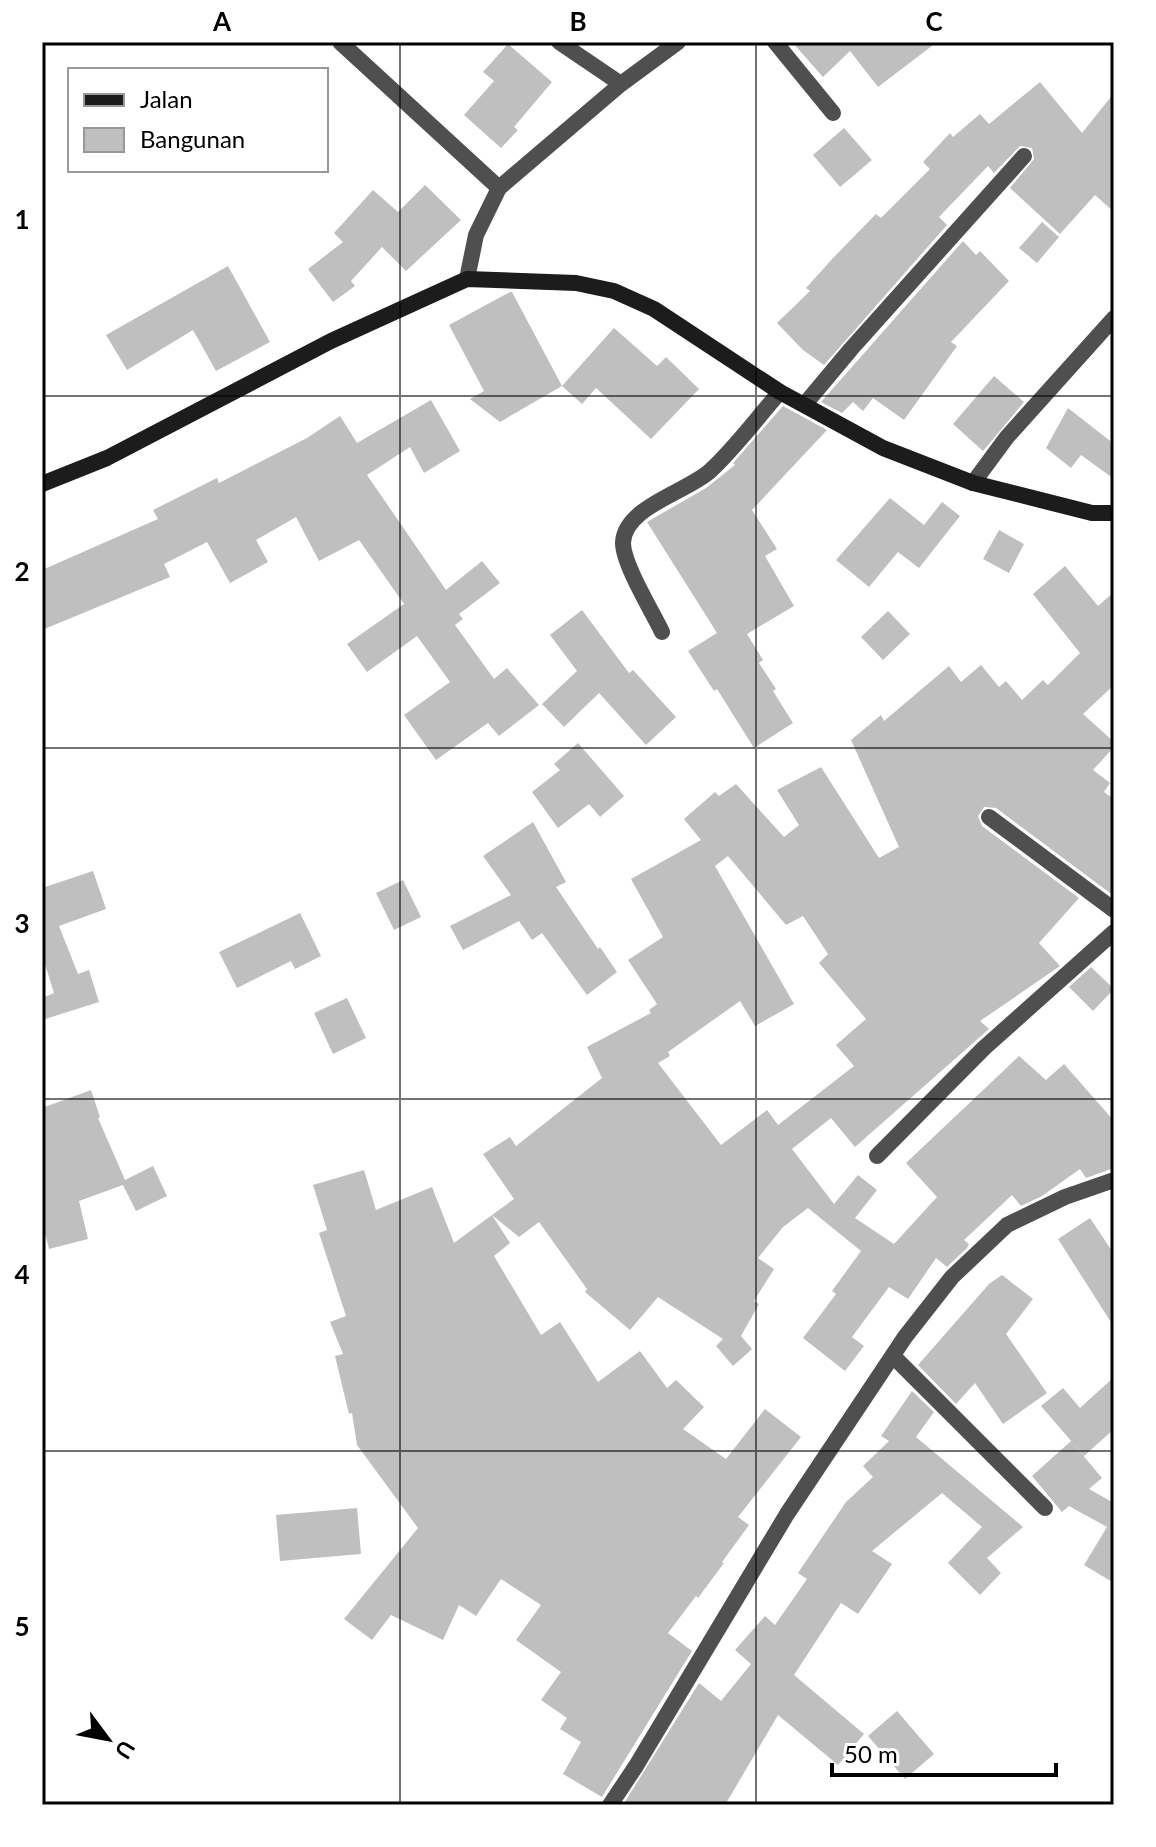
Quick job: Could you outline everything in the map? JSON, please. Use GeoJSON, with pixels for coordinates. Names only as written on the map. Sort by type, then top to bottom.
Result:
{"type":"FeatureCollection","features":[{"type":"Feature","properties":{"kind":"street"},"geometry":{"type":"LineString","coordinates":[[340,42],[499,188]]}},
{"type":"Feature","properties":{"kind":"street"},"geometry":{"type":"LineString","coordinates":[[559,42],[621,84]]}},
{"type":"Feature","properties":{"kind":"street"},"geometry":{"type":"LineString","coordinates":[[467,279],[476,235],[499,188],[621,84],[678,42]]}},
{"type":"Feature","properties":{"kind":"street"},"geometry":{"type":"LineString","coordinates":[[775,42],[833,113]]}},
{"type":"Feature","properties":{"kind":"street"},"geometry":{"type":"LineString","coordinates":[[805,404],[1024,156]]}},
{"type":"Feature","properties":{"kind":"street"},"geometry":{"type":"LineString","coordinates":[[42,484],[107,458],[331,341],[467,279],[576,283],[614,291],[654,309],[780,392],[883,448],[973,483],[1092,513],[1114,513]]}},
{"type":"Feature","properties":{"kind":"street"},"geometry":{"type":"LineString","coordinates":[[973,483],[1007,437],[1114,318]]}},
{"type":"Feature","properties":{"kind":"street"},"geometry":{"type":"LineString","coordinates":[[662,632],[625,557],[623,540],[632,520],[709,472],[780,392]]}},
{"type":"Feature","properties":{"kind":"street"},"geometry":{"type":"LineString","coordinates":[[989,817],[1114,910]]}},
{"type":"Feature","properties":{"kind":"street"},"geometry":{"type":"LineString","coordinates":[[877,1156],[984,1048],[1114,932]]}},
{"type":"Feature","properties":{"kind":"street"},"geometry":{"type":"LineString","coordinates":[[610,1805],[787,1514],[893,1356],[952,1277],[1007,1225],[1065,1197],[1114,1180]]}},
{"type":"Feature","properties":{"kind":"street"},"geometry":{"type":"LineString","coordinates":[[893,1356],[1045,1508]]}},
{"type":"Feature","properties":{"kind":"building"},"geometry":{"type":"Polygon","coordinates":[[[792,42],[937,42],[878,87],[850,51],[823,77],[792,42]]]}},
{"type":"Feature","properties":{"kind":"building"},"geometry":{"type":"Polygon","coordinates":[[[508,44],[552,82],[514,127],[518,130],[501,148],[464,115],[494,81],[483,72],[508,44]]]}},
{"type":"Feature","properties":{"kind":"building"},"geometry":{"type":"Polygon","coordinates":[[[1040,82],[1082,133],[1114,93],[1114,212],[1095,195],[1060,234],[1010,188],[1034,159],[1032,148],[1020,146],[994,173],[988,166],[939,217],[947,225],[824,365],[803,350],[777,323],[810,291],[806,288],[876,214],[881,218],[930,169],[923,162],[950,133],[953,137],[980,114],[989,124],[1040,82]]]}},
{"type":"Feature","properties":{"kind":"building"},"geometry":{"type":"Polygon","coordinates":[[[844,128],[872,160],[840,187],[813,155],[844,128]]]}},
{"type":"Feature","properties":{"kind":"building"},"geometry":{"type":"Polygon","coordinates":[[[425,185],[461,220],[406,271],[382,247],[351,281],[355,286],[333,302],[308,269],[343,242],[334,233],[373,190],[398,212],[425,185]]]}},
{"type":"Feature","properties":{"kind":"building"},"geometry":{"type":"Polygon","coordinates":[[[1042,222],[1059,237],[1037,263],[1019,248],[1042,222]]]}},
{"type":"Feature","properties":{"kind":"building"},"geometry":{"type":"Polygon","coordinates":[[[963,241],[976,255],[980,251],[1009,281],[951,342],[957,346],[904,420],[873,398],[863,411],[853,402],[842,413],[821,402],[963,241]]]}},
{"type":"Feature","properties":{"kind":"building"},"geometry":{"type":"Polygon","coordinates":[[[228,266],[270,342],[216,371],[193,330],[127,370],[106,335],[228,266]]]}},
{"type":"Feature","properties":{"kind":"building"},"geometry":{"type":"Polygon","coordinates":[[[510,292],[562,386],[500,422],[470,399],[484,391],[449,325],[510,292]]]}},
{"type":"Feature","properties":{"kind":"building"},"geometry":{"type":"Polygon","coordinates":[[[614,328],[657,366],[666,357],[699,389],[651,439],[596,388],[582,404],[562,386],[614,328]]]}},
{"type":"Feature","properties":{"kind":"building"},"geometry":{"type":"Polygon","coordinates":[[[994,376],[1024,402],[983,451],[953,424],[994,376]]]}},
{"type":"Feature","properties":{"kind":"building"},"geometry":{"type":"Polygon","coordinates":[[[431,400],[460,451],[424,473],[410,447],[367,475],[446,590],[482,561],[500,583],[459,614],[463,619],[455,625],[494,679],[507,668],[539,705],[499,736],[488,723],[436,760],[404,715],[450,682],[417,636],[367,672],[347,644],[404,604],[359,540],[319,561],[296,517],[256,540],[268,562],[230,583],[207,542],[164,564],[170,577],[42,630],[42,570],[158,519],[153,510],[217,478],[219,483],[307,438],[340,416],[357,443],[431,400]]]}},
{"type":"Feature","properties":{"kind":"building"},"geometry":{"type":"Polygon","coordinates":[[[783,406],[827,430],[752,510],[777,549],[765,556],[794,606],[747,634],[763,660],[759,663],[776,689],[773,691],[793,723],[754,748],[717,689],[714,691],[688,651],[717,633],[647,522],[706,488],[735,465],[733,463],[783,406]]]}},
{"type":"Feature","properties":{"kind":"building"},"geometry":{"type":"Polygon","coordinates":[[[1068,408],[1114,444],[1114,479],[1081,455],[1071,468],[1046,448],[1068,408]]]}},
{"type":"Feature","properties":{"kind":"building"},"geometry":{"type":"Polygon","coordinates":[[[890,498],[924,525],[942,502],[960,516],[919,568],[898,552],[869,587],[836,560],[890,498]]]}},
{"type":"Feature","properties":{"kind":"building"},"geometry":{"type":"Polygon","coordinates":[[[999,530],[1024,544],[1009,573],[983,559],[999,530]]]}},
{"type":"Feature","properties":{"kind":"building"},"geometry":{"type":"Polygon","coordinates":[[[1065,566],[1098,606],[1114,592],[1114,685],[1083,714],[1114,742],[1114,747],[1093,770],[1110,783],[1104,792],[1114,799],[1114,896],[996,808],[984,807],[978,816],[982,826],[1079,898],[1039,943],[1060,966],[980,1021],[989,1029],[855,1147],[831,1118],[792,1149],[834,1204],[858,1175],[877,1190],[855,1218],[894,1244],[937,1197],[906,1163],[1019,1056],[1046,1080],[1064,1064],[1114,1121],[1114,1168],[1086,1178],[1080,1169],[1042,1196],[1021,1206],[1012,1195],[964,1240],[969,1244],[967,1248],[947,1267],[936,1258],[908,1299],[889,1287],[852,1337],[864,1346],[845,1371],[803,1338],[836,1294],[832,1291],[861,1251],[808,1208],[783,1227],[758,1258],[774,1269],[754,1301],[759,1304],[741,1336],[752,1349],[733,1366],[716,1346],[723,1339],[658,1297],[630,1330],[585,1292],[587,1289],[539,1222],[519,1237],[492,1215],[514,1199],[483,1154],[510,1137],[516,1146],[602,1078],[587,1047],[651,1013],[649,1010],[657,1004],[628,960],[663,937],[631,879],[701,840],[684,819],[715,792],[719,796],[736,784],[784,837],[799,825],[777,790],[821,767],[879,858],[899,847],[851,740],[881,715],[884,721],[949,666],[961,682],[981,665],[999,687],[1006,681],[1022,700],[1043,680],[1048,685],[1080,653],[1033,594],[1065,566]],[[728,856],[715,866],[794,1004],[755,1026],[740,1001],[668,1052],[670,1056],[658,1063],[721,1145],[767,1110],[778,1125],[854,1066],[836,1045],[866,1019],[819,963],[828,954],[803,916],[786,925],[728,856]]]}},
{"type":"Feature","properties":{"kind":"building"},"geometry":{"type":"Polygon","coordinates":[[[582,610],[629,673],[633,670],[676,717],[646,745],[599,693],[564,727],[542,704],[577,671],[550,635],[582,610]]]}},
{"type":"Feature","properties":{"kind":"building"},"geometry":{"type":"Polygon","coordinates":[[[888,611],[910,634],[883,660],[861,637],[888,611]]]}},
{"type":"Feature","properties":{"kind":"building"},"geometry":{"type":"Polygon","coordinates":[[[578,743],[624,796],[600,817],[589,804],[558,828],[532,792],[560,770],[554,764],[578,743]]]}},
{"type":"Feature","properties":{"kind":"building"},"geometry":{"type":"Polygon","coordinates":[[[533,822],[566,882],[556,887],[617,972],[587,995],[542,933],[532,940],[519,921],[463,950],[450,926],[511,895],[483,856],[533,822]]]}},
{"type":"Feature","properties":{"kind":"building"},"geometry":{"type":"Polygon","coordinates":[[[93,871],[106,909],[59,926],[78,974],[89,970],[99,1002],[42,1020],[42,998],[54,993],[42,955],[42,888],[93,871]]]}},
{"type":"Feature","properties":{"kind":"building"},"geometry":{"type":"Polygon","coordinates":[[[403,880],[421,917],[394,930],[376,893],[403,880]]]}},
{"type":"Feature","properties":{"kind":"building"},"geometry":{"type":"Polygon","coordinates":[[[300,913],[321,956],[295,969],[291,961],[237,988],[219,952],[300,913]]]}},
{"type":"Feature","properties":{"kind":"building"},"geometry":{"type":"Polygon","coordinates":[[[1091,967],[1114,989],[1093,1011],[1069,987],[1091,967]]]}},
{"type":"Feature","properties":{"kind":"building"},"geometry":{"type":"Polygon","coordinates":[[[347,998],[366,1038],[333,1054],[314,1013],[347,998]]]}},
{"type":"Feature","properties":{"kind":"building"},"geometry":{"type":"Polygon","coordinates":[[[91,1090],[98,1118],[125,1180],[153,1166],[167,1196],[136,1211],[123,1185],[79,1201],[88,1239],[49,1249],[42,1220],[42,1108],[91,1090]]]}},
{"type":"Feature","properties":{"kind":"building"},"geometry":{"type":"Polygon","coordinates":[[[364,1170],[376,1210],[432,1187],[454,1243],[492,1215],[510,1243],[494,1256],[541,1335],[560,1322],[598,1382],[640,1351],[667,1388],[676,1380],[704,1407],[683,1429],[726,1459],[765,1409],[801,1437],[738,1517],[749,1525],[698,1598],[696,1596],[668,1633],[692,1651],[602,1797],[563,1774],[581,1742],[560,1729],[567,1718],[541,1700],[561,1672],[516,1640],[541,1605],[501,1579],[476,1616],[459,1605],[443,1640],[391,1615],[372,1640],[344,1619],[418,1528],[357,1445],[352,1413],[349,1414],[335,1356],[343,1354],[330,1322],[346,1316],[319,1233],[327,1230],[313,1185],[364,1170]]]}},
{"type":"Feature","properties":{"kind":"building"},"geometry":{"type":"Polygon","coordinates":[[[1090,1218],[1114,1254],[1114,1327],[1058,1239],[1090,1218]]]}},
{"type":"Feature","properties":{"kind":"building"},"geometry":{"type":"Polygon","coordinates":[[[1002,1275],[1033,1299],[1006,1334],[1047,1393],[1003,1424],[975,1383],[956,1404],[918,1365],[989,1284],[1002,1275]]]}},
{"type":"Feature","properties":{"kind":"building"},"geometry":{"type":"Polygon","coordinates":[[[1114,1377],[1114,1429],[1084,1456],[1041,1406],[1063,1388],[1080,1408],[1114,1377]]]}},
{"type":"Feature","properties":{"kind":"building"},"geometry":{"type":"Polygon","coordinates":[[[912,1391],[934,1412],[916,1437],[1023,1527],[987,1558],[1001,1573],[980,1595],[948,1563],[982,1527],[942,1493],[872,1551],[892,1564],[858,1614],[841,1603],[794,1675],[864,1734],[838,1765],[778,1715],[725,1805],[623,1805],[699,1683],[721,1701],[751,1664],[735,1650],[765,1616],[775,1625],[807,1579],[798,1573],[846,1502],[873,1477],[863,1466],[889,1441],[881,1436],[912,1391]]]}},
{"type":"Feature","properties":{"kind":"building"},"geometry":{"type":"Polygon","coordinates":[[[1071,1441],[1102,1478],[1089,1489],[1114,1503],[1114,1583],[1084,1565],[1107,1527],[1069,1506],[1062,1512],[1032,1476],[1071,1441]]]}},
{"type":"Feature","properties":{"kind":"building"},"geometry":{"type":"Polygon","coordinates":[[[357,1508],[361,1554],[280,1561],[276,1515],[357,1508]]]}},
{"type":"Feature","properties":{"kind":"building"},"geometry":{"type":"Polygon","coordinates":[[[897,1711],[934,1754],[905,1779],[868,1736],[897,1711]]]}}]}
